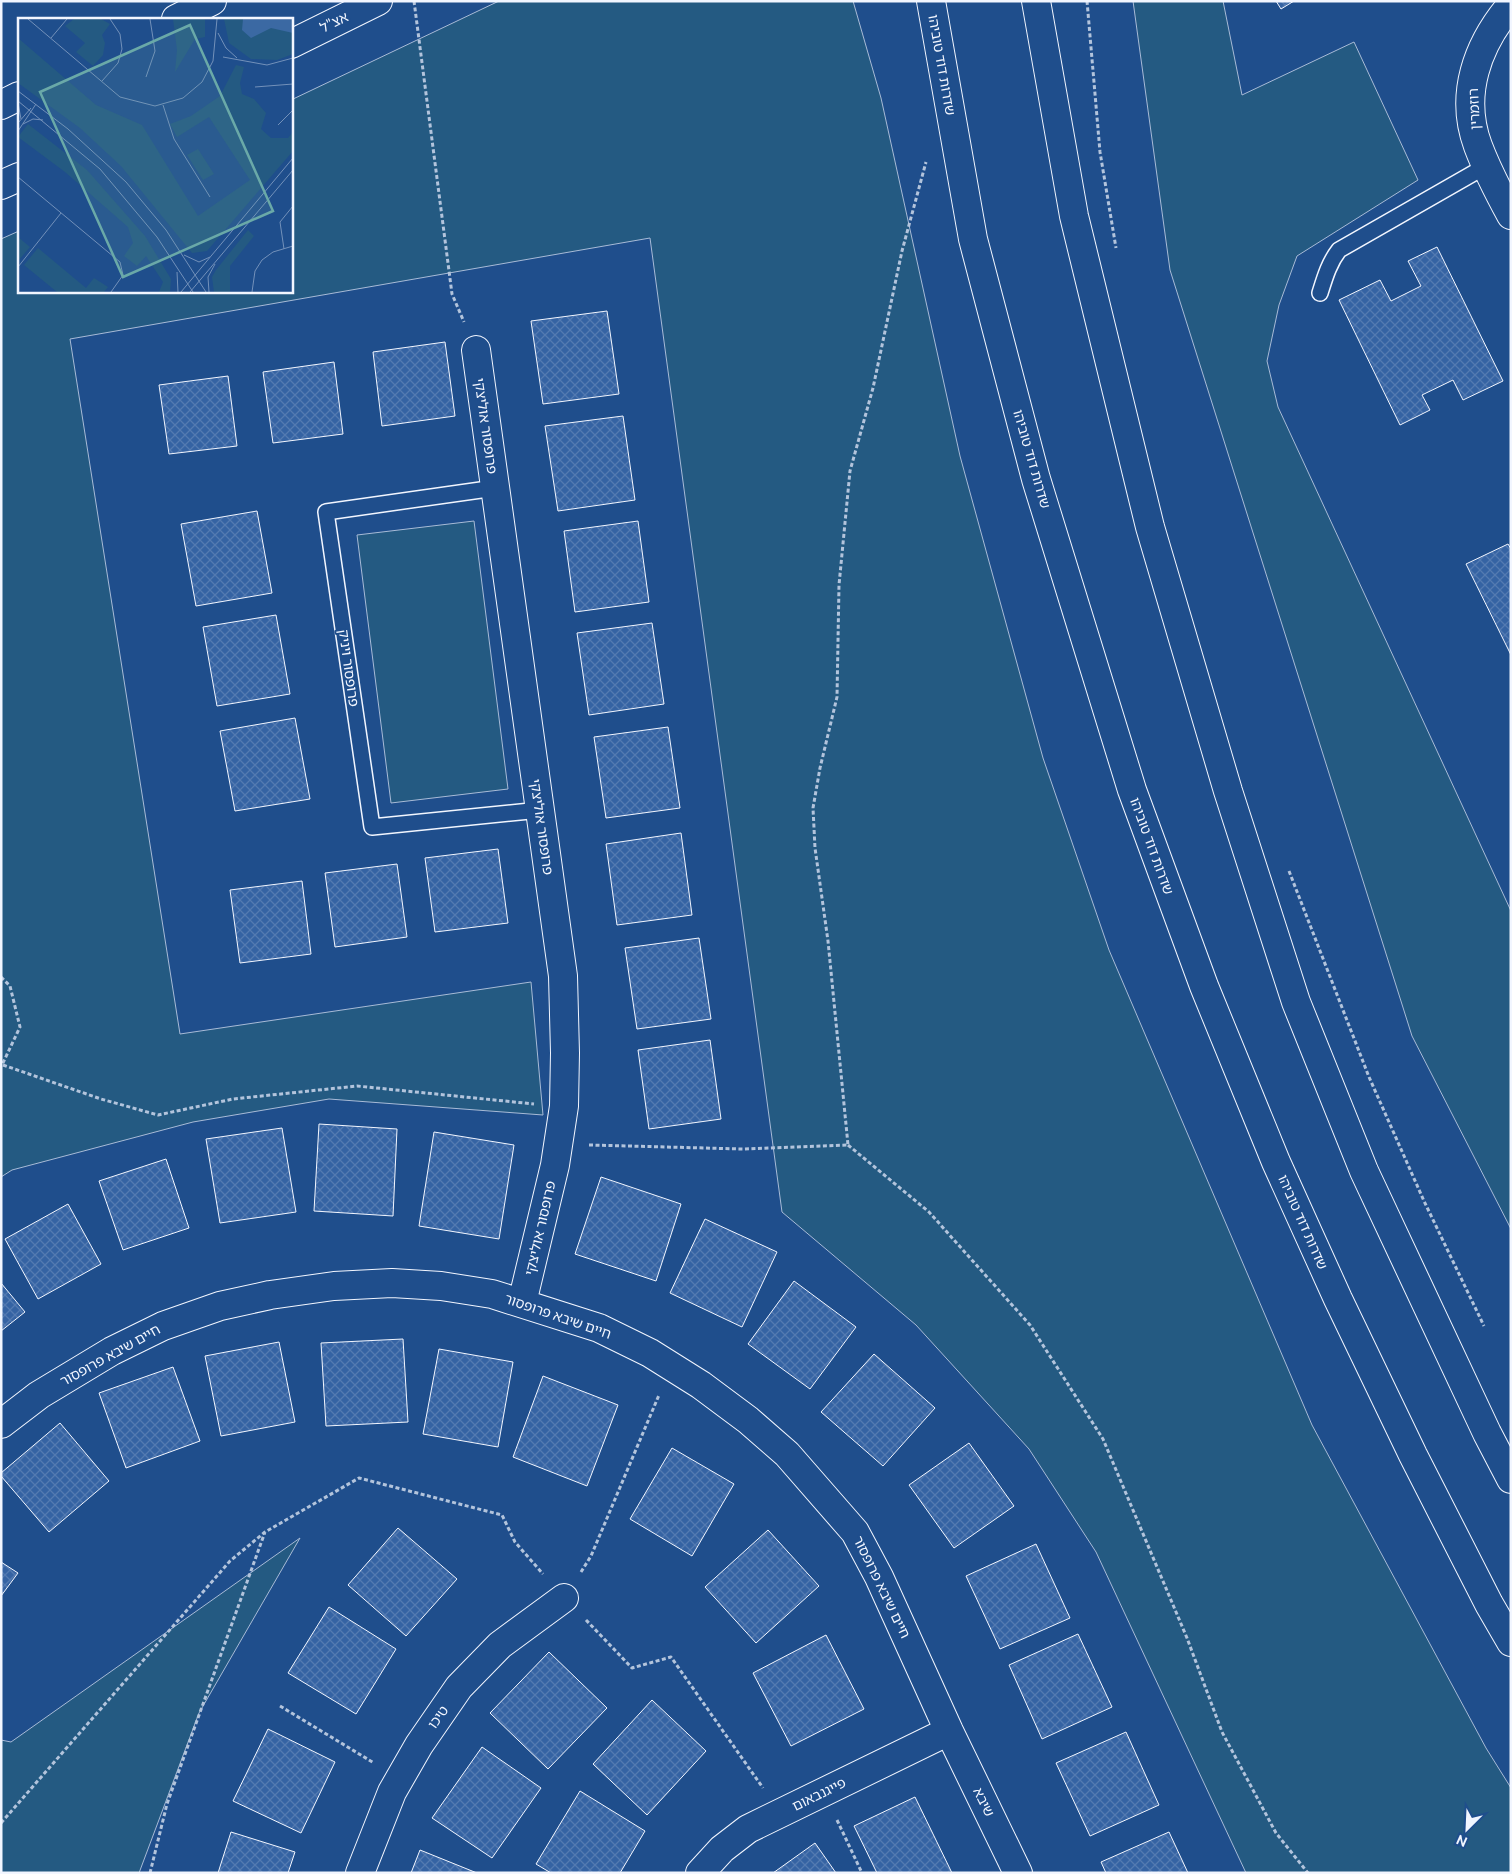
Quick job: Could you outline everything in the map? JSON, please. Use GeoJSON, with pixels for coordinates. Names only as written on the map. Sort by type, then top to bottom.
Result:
{"type":"FeatureCollection","features":[{"type":"Feature","properties":{"kind":"main road"},"geometry":{"type":"LineString","coordinates":[[178,18],[212,1]]}},
{"type":"Feature","properties":{"kind":"main road","name":"אצ\"ל"},"geometry":{"type":"LineString","coordinates":[[292,44],[378,1]]}},
{"type":"Feature","properties":{"kind":"main road","name":"שדרות דוד טוביהו"},"geometry":{"type":"LineString","coordinates":[[931,1],[973,239],[1036,479],[1132,790],[1204,986],[1276,1162],[1338,1300],[1413,1455],[1489,1604],[1511,1642]]}},
{"type":"Feature","properties":{"kind":"main road"},"geometry":{"type":"LineString","coordinates":[[1036,1],[1074,216],[1150,527],[1228,791],[1296,1002],[1364,1171],[1487,1433],[1511,1479]]}},
{"type":"Feature","properties":{"kind":"main road","name":"רוזמרין"},"geometry":{"type":"LineString","coordinates":[[1511,5],[1485,40],[1472,80],[1471,102],[1472,123],[1477,145],[1511,215]]}},
{"type":"Feature","properties":{"kind":"main road"},"geometry":{"type":"LineString","coordinates":[[1,104],[18,96]]}},
{"type":"Feature","properties":{"kind":"main road"},"geometry":{"type":"LineString","coordinates":[[1,185],[18,177]]}},
{"type":"Feature","properties":{"kind":"main road","name":"פרופסור אוליצקי"},"geometry":{"type":"LineString","coordinates":[[476,350],[562,976],[565,1053],[564,1106],[555,1165],[522,1303]]}},
{"type":"Feature","properties":{"kind":"main road","name":"חיים שיבא פרופסור"},"geometry":{"type":"LineString","coordinates":[[1,1424],[38,1395],[112,1351],[163,1326],[220,1306],[270,1295],[334,1286],[392,1283],[441,1286],[492,1294],[522,1303],[599,1328],[650,1354],[701,1385],[748,1420],[787,1454],[854,1532],[880,1577],[949,1731]]}},
{"type":"Feature","properties":{"kind":"main road","name":"טיכו"},"geometry":{"type":"LineString","coordinates":[[360,1873],[392,1792],[419,1745],[459,1687],[500,1645],[564,1598]]}},
{"type":"Feature","properties":{"kind":"main road","name":"פייגנבאום"},"geometry":{"type":"LineString","coordinates":[[700,1873],[722,1849],[748,1829],[949,1731]]}},
{"type":"Feature","properties":{"kind":"main road","name":"שיבא"},"geometry":{"type":"LineString","coordinates":[[949,1731],[1018,1873]]}},
{"type":"Feature","properties":{"kind":"lane"},"geometry":{"type":"LineString","coordinates":[[1320,293],[1329,267],[1340,250],[1486,166]]}},
{"type":"Feature","properties":{"kind":"lane","name":"פרופסור ויניק"},"geometry":{"type":"LineString","coordinates":[[495,488],[326,512],[372,827],[540,810]]}},
{"type":"Feature","properties":{"kind":"path"},"geometry":{"type":"LineString","coordinates":[[414,1],[452,294],[476,350]]}},
{"type":"Feature","properties":{"kind":"path"},"geometry":{"type":"LineString","coordinates":[[1087,1],[1100,152],[1117,249]]}},
{"type":"Feature","properties":{"kind":"path"},"geometry":{"type":"LineString","coordinates":[[848,1145],[828,941],[815,848],[813,808],[820,768],[837,697],[839,585],[850,471],[873,388],[902,251],[928,156]]}},
{"type":"Feature","properties":{"kind":"path"},"geometry":{"type":"LineString","coordinates":[[1288,868],[1368,1077],[1424,1201],[1484,1326]]}},
{"type":"Feature","properties":{"kind":"path"},"geometry":{"type":"LineString","coordinates":[[1,977],[10,986],[20,1027],[2,1065],[101,1099],[158,1115],[232,1099],[357,1086],[564,1106]]}},
{"type":"Feature","properties":{"kind":"path"},"geometry":{"type":"LineString","coordinates":[[558,1144],[743,1149],[848,1145],[929,1212],[1030,1325],[1103,1439],[1187,1638],[1222,1732],[1276,1833],[1308,1873]]}},
{"type":"Feature","properties":{"kind":"path"},"geometry":{"type":"LineString","coordinates":[[564,1598],[591,1556],[671,1366]]}},
{"type":"Feature","properties":{"kind":"path"},"geometry":{"type":"LineString","coordinates":[[1,1823],[230,1561],[265,1532],[358,1478],[502,1516],[515,1542],[564,1598],[632,1668],[671,1657],[780,1813]]}},
{"type":"Feature","properties":{"kind":"path"},"geometry":{"type":"LineString","coordinates":[[150,1873],[168,1804],[265,1532]]}},
{"type":"Feature","properties":{"kind":"path"},"geometry":{"type":"LineString","coordinates":[[280,1706],[400,1778]]}},
{"type":"Feature","properties":{"kind":"path"},"geometry":{"type":"LineString","coordinates":[[824,1792],[862,1873]]}},
{"type":"Feature","properties":{"kind":"shaded area"},"geometry":{"type":"Polygon","coordinates":[[[499,1],[853,1],[881,98],[960,456],[1043,758],[1109,950],[1312,1425],[1486,1748],[1511,1788],[1511,1873],[1246,1873],[1096,1552],[1029,1449],[916,1325],[782,1212],[650,238],[70,339],[180,1034],[531,982],[543,1115],[329,1099],[193,1122],[12,1170],[1,1177],[1,239],[18,231],[18,292],[292,292],[292,100],[499,1]]]}},
{"type":"Feature","properties":{"kind":"shaded area"},"geometry":{"type":"Polygon","coordinates":[[[1133,1],[1223,1],[1242,95],[1354,42],[1418,180],[1297,256],[1279,305],[1267,361],[1278,407],[1511,911],[1511,1229],[1412,1036],[1170,270],[1133,1]]]}},
{"type":"Feature","properties":{"kind":"shaded area"},"geometry":{"type":"Polygon","coordinates":[[[474,521],[508,789],[391,803],[357,535],[474,521]]]}},
{"type":"Feature","properties":{"kind":"shaded area"},"geometry":{"type":"Polygon","coordinates":[[[300,1538],[199,1713],[139,1873],[1,1873],[1,1740],[11,1742],[300,1538]]]}},
{"type":"Feature","properties":{"kind":"building"},"geometry":{"type":"Polygon","coordinates":[[[1276,1],[1294,1],[1281,9],[1276,1]]]}},
{"type":"Feature","properties":{"kind":"building"},"geometry":{"type":"Polygon","coordinates":[[[1437,247],[1503,381],[1463,400],[1453,380],[1422,395],[1430,410],[1400,425],[1339,300],[1380,280],[1391,301],[1421,286],[1408,261],[1437,247]]]}},
{"type":"Feature","properties":{"kind":"building"},"geometry":{"type":"Polygon","coordinates":[[[607,311],[619,394],[543,404],[531,321],[607,311]]]}},
{"type":"Feature","properties":{"kind":"building"},"geometry":{"type":"Polygon","coordinates":[[[445,342],[455,416],[382,426],[373,352],[445,342]]]}},
{"type":"Feature","properties":{"kind":"building"},"geometry":{"type":"Polygon","coordinates":[[[334,362],[343,434],[273,443],[263,372],[334,362]]]}},
{"type":"Feature","properties":{"kind":"building"},"geometry":{"type":"Polygon","coordinates":[[[228,376],[237,446],[169,454],[159,385],[228,376]]]}},
{"type":"Feature","properties":{"kind":"building"},"geometry":{"type":"Polygon","coordinates":[[[623,416],[635,500],[558,511],[545,426],[623,416]]]}},
{"type":"Feature","properties":{"kind":"building"},"geometry":{"type":"Polygon","coordinates":[[[257,511],[272,593],[196,606],[181,524],[257,511]]]}},
{"type":"Feature","properties":{"kind":"building"},"geometry":{"type":"Polygon","coordinates":[[[638,521],[649,602],[575,612],[564,531],[638,521]]]}},
{"type":"Feature","properties":{"kind":"building"},"geometry":{"type":"Polygon","coordinates":[[[1508,544],[1511,549],[1511,655],[1466,564],[1508,544]]]}},
{"type":"Feature","properties":{"kind":"building"},"geometry":{"type":"Polygon","coordinates":[[[276,615],[290,694],[217,706],[203,627],[276,615]]]}},
{"type":"Feature","properties":{"kind":"building"},"geometry":{"type":"Polygon","coordinates":[[[652,623],[664,704],[589,715],[577,633],[652,623]]]}},
{"type":"Feature","properties":{"kind":"building"},"geometry":{"type":"Polygon","coordinates":[[[295,718],[310,799],[235,811],[220,731],[295,718]]]}},
{"type":"Feature","properties":{"kind":"building"},"geometry":{"type":"Polygon","coordinates":[[[668,727],[680,808],[606,818],[594,737],[668,727]]]}},
{"type":"Feature","properties":{"kind":"building"},"geometry":{"type":"Polygon","coordinates":[[[681,833],[692,915],[617,925],[606,844],[681,833]]]}},
{"type":"Feature","properties":{"kind":"building"},"geometry":{"type":"Polygon","coordinates":[[[498,849],[508,923],[435,932],[425,858],[498,849]]]}},
{"type":"Feature","properties":{"kind":"building"},"geometry":{"type":"Polygon","coordinates":[[[397,864],[407,937],[335,947],[325,873],[397,864]]]}},
{"type":"Feature","properties":{"kind":"building"},"geometry":{"type":"Polygon","coordinates":[[[302,881],[311,954],[240,963],[230,890],[302,881]]]}},
{"type":"Feature","properties":{"kind":"building"},"geometry":{"type":"Polygon","coordinates":[[[699,938],[711,1019],[637,1029],[625,948],[699,938]]]}},
{"type":"Feature","properties":{"kind":"building"},"geometry":{"type":"Polygon","coordinates":[[[710,1040],[721,1119],[649,1129],[638,1050],[710,1040]]]}},
{"type":"Feature","properties":{"kind":"building"},"geometry":{"type":"Polygon","coordinates":[[[319,1124],[397,1129],[393,1216],[314,1211],[319,1124]]]}},
{"type":"Feature","properties":{"kind":"building"},"geometry":{"type":"Polygon","coordinates":[[[282,1128],[296,1212],[220,1223],[206,1139],[282,1128]]]}},
{"type":"Feature","properties":{"kind":"building"},"geometry":{"type":"Polygon","coordinates":[[[434,1132],[514,1145],[499,1239],[419,1226],[434,1132]]]}},
{"type":"Feature","properties":{"kind":"building"},"geometry":{"type":"Polygon","coordinates":[[[166,1159],[189,1228],[123,1250],[99,1181],[166,1159]]]}},
{"type":"Feature","properties":{"kind":"building"},"geometry":{"type":"Polygon","coordinates":[[[601,1177],[681,1204],[656,1281],[575,1254],[601,1177]]]}},
{"type":"Feature","properties":{"kind":"building"},"geometry":{"type":"Polygon","coordinates":[[[68,1204],[101,1264],[38,1299],[5,1239],[68,1204]]]}},
{"type":"Feature","properties":{"kind":"building"},"geometry":{"type":"Polygon","coordinates":[[[705,1219],[777,1252],[742,1327],[670,1293],[705,1219]]]}},
{"type":"Feature","properties":{"kind":"building"},"geometry":{"type":"Polygon","coordinates":[[[794,1281],[856,1327],[810,1389],[748,1344],[794,1281]]]}},
{"type":"Feature","properties":{"kind":"building"},"geometry":{"type":"Polygon","coordinates":[[[1,1283],[25,1312],[1,1331],[1,1283]]]}},
{"type":"Feature","properties":{"kind":"building"},"geometry":{"type":"Polygon","coordinates":[[[403,1339],[408,1422],[326,1426],[321,1343],[403,1339]]]}},
{"type":"Feature","properties":{"kind":"building"},"geometry":{"type":"Polygon","coordinates":[[[279,1342],[295,1422],[221,1436],[205,1356],[279,1342]]]}},
{"type":"Feature","properties":{"kind":"building"},"geometry":{"type":"Polygon","coordinates":[[[439,1349],[513,1362],[498,1447],[423,1434],[439,1349]]]}},
{"type":"Feature","properties":{"kind":"building"},"geometry":{"type":"Polygon","coordinates":[[[874,1354],[935,1408],[883,1466],[821,1412],[874,1354]]]}},
{"type":"Feature","properties":{"kind":"building"},"geometry":{"type":"Polygon","coordinates":[[[173,1367],[200,1441],[126,1468],[99,1393],[173,1367]]]}},
{"type":"Feature","properties":{"kind":"building"},"geometry":{"type":"Polygon","coordinates":[[[543,1376],[618,1405],[587,1486],[513,1457],[543,1376]]]}},
{"type":"Feature","properties":{"kind":"building"},"geometry":{"type":"Polygon","coordinates":[[[60,1423],[109,1481],[49,1532],[1,1476],[1,1473],[60,1423]]]}},
{"type":"Feature","properties":{"kind":"building"},"geometry":{"type":"Polygon","coordinates":[[[969,1443],[1014,1506],[954,1548],[909,1485],[969,1443]]]}},
{"type":"Feature","properties":{"kind":"building"},"geometry":{"type":"Polygon","coordinates":[[[672,1448],[734,1484],[692,1556],[630,1519],[672,1448]]]}},
{"type":"Feature","properties":{"kind":"building"},"geometry":{"type":"Polygon","coordinates":[[[398,1528],[457,1579],[406,1636],[348,1585],[398,1528]]]}},
{"type":"Feature","properties":{"kind":"building"},"geometry":{"type":"Polygon","coordinates":[[[768,1530],[819,1586],[756,1643],[705,1587],[768,1530]]]}},
{"type":"Feature","properties":{"kind":"building"},"geometry":{"type":"Polygon","coordinates":[[[1036,1544],[1070,1618],[1000,1649],[966,1576],[1036,1544]]]}},
{"type":"Feature","properties":{"kind":"building"},"geometry":{"type":"Polygon","coordinates":[[[1,1562],[18,1573],[1,1596],[1,1562]]]}},
{"type":"Feature","properties":{"kind":"building"},"geometry":{"type":"Polygon","coordinates":[[[329,1607],[396,1649],[356,1714],[288,1673],[329,1607]]]}},
{"type":"Feature","properties":{"kind":"building"},"geometry":{"type":"Polygon","coordinates":[[[1078,1634],[1112,1707],[1042,1739],[1009,1665],[1078,1634]]]}},
{"type":"Feature","properties":{"kind":"building"},"geometry":{"type":"Polygon","coordinates":[[[826,1635],[864,1709],[791,1746],[753,1673],[826,1635]]]}},
{"type":"Feature","properties":{"kind":"building"},"geometry":{"type":"Polygon","coordinates":[[[549,1652],[607,1708],[548,1769],[490,1713],[549,1652]]]}},
{"type":"Feature","properties":{"kind":"building"},"geometry":{"type":"Polygon","coordinates":[[[652,1700],[706,1751],[647,1815],[593,1764],[652,1700]]]}},
{"type":"Feature","properties":{"kind":"building"},"geometry":{"type":"Polygon","coordinates":[[[268,1729],[335,1762],[301,1833],[233,1801],[268,1729]]]}},
{"type":"Feature","properties":{"kind":"building"},"geometry":{"type":"Polygon","coordinates":[[[1126,1732],[1159,1805],[1090,1836],[1056,1763],[1126,1732]]]}},
{"type":"Feature","properties":{"kind":"building"},"geometry":{"type":"Polygon","coordinates":[[[482,1747],[541,1788],[492,1858],[432,1818],[482,1747]]]}},
{"type":"Feature","properties":{"kind":"building"},"geometry":{"type":"Polygon","coordinates":[[[580,1791],[645,1831],[620,1873],[551,1873],[536,1864],[580,1791]]]}},
{"type":"Feature","properties":{"kind":"building"},"geometry":{"type":"Polygon","coordinates":[[[915,1797],[952,1873],[877,1873],[854,1826],[915,1797]]]}},
{"type":"Feature","properties":{"kind":"building"},"geometry":{"type":"Polygon","coordinates":[[[231,1832],[295,1852],[288,1873],[218,1873],[231,1832]]]}},
{"type":"Feature","properties":{"kind":"building"},"geometry":{"type":"Polygon","coordinates":[[[1169,1832],[1188,1873],[1106,1873],[1101,1862],[1169,1832]]]}},
{"type":"Feature","properties":{"kind":"building"},"geometry":{"type":"Polygon","coordinates":[[[815,1843],[836,1873],[773,1873],[815,1843]]]}},
{"type":"Feature","properties":{"kind":"building"},"geometry":{"type":"Polygon","coordinates":[[[420,1850],[477,1873],[411,1873],[420,1850]]]}}]}
